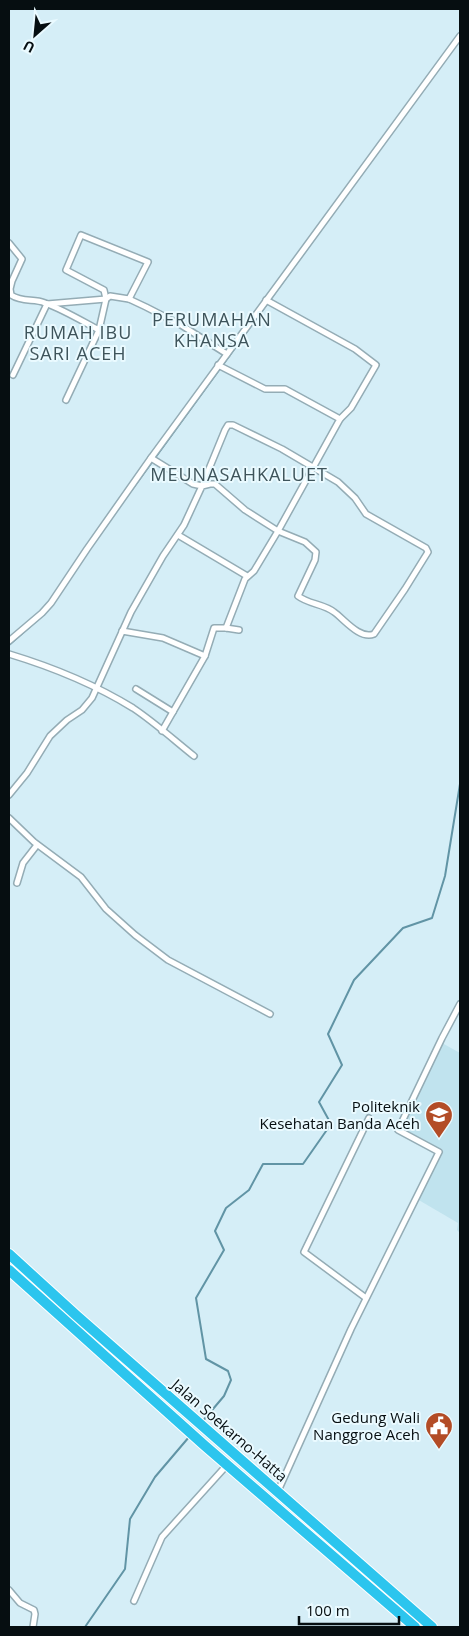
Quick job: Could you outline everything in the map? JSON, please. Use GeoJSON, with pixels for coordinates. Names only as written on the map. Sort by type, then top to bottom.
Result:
{"type":"FeatureCollection","features":[{"type":"Feature","properties":{"kind":"highway","name":"Jalan Soekarno-Hatta"},"geometry":{"type":"LineString","coordinates":[[9,1254],[214,1437],[432,1627]]}},
{"type":"Feature","properties":{"kind":"highway","name":"Jalan Soekarno-Hatta"},"geometry":{"type":"LineString","coordinates":[[9,1270],[204,1445],[416,1627]]}},
{"type":"Feature","properties":{"kind":"street"},"geometry":{"type":"LineString","coordinates":[[9,642],[51,603],[221,367],[226,354],[460,36]]}},
{"type":"Feature","properties":{"kind":"street"},"geometry":{"type":"LineString","coordinates":[[66,400],[99,330],[106,299],[104,290],[66,270],[81,235],[148,262],[129,299]]}},
{"type":"Feature","properties":{"kind":"street"},"geometry":{"type":"LineString","coordinates":[[9,243],[22,260],[10,279],[9,290],[15,298],[47,304],[106,299],[110,296],[129,299],[181,325],[226,354]]}},
{"type":"Feature","properties":{"kind":"street"},"geometry":{"type":"LineString","coordinates":[[226,628],[247,576],[254,571],[314,468],[340,419],[351,408],[376,365],[355,349],[266,300]]}},
{"type":"Feature","properties":{"kind":"street"},"geometry":{"type":"LineString","coordinates":[[47,304],[99,330]]}},
{"type":"Feature","properties":{"kind":"street"},"geometry":{"type":"LineString","coordinates":[[13,375],[47,304]]}},
{"type":"Feature","properties":{"kind":"street"},"geometry":{"type":"LineString","coordinates":[[221,367],[265,389],[285,389],[340,419]]}},
{"type":"Feature","properties":{"kind":"street"},"geometry":{"type":"LineString","coordinates":[[9,795],[27,773],[50,736],[88,704],[98,689],[122,631],[163,556],[178,535],[202,486],[225,430],[230,424],[274,445],[338,482],[355,498],[366,514],[426,548],[428,552],[405,590],[374,634],[370,636],[359,632],[332,610],[299,598],[298,595],[316,552],[305,542],[278,531],[245,510],[218,486],[210,484],[202,486],[193,484],[153,460]]}},
{"type":"Feature","properties":{"kind":"street"},"geometry":{"type":"LineString","coordinates":[[178,535],[247,576]]}},
{"type":"Feature","properties":{"kind":"street"},"geometry":{"type":"LineString","coordinates":[[162,730],[205,656],[214,628],[239,630]]}},
{"type":"Feature","properties":{"kind":"street"},"geometry":{"type":"LineString","coordinates":[[122,631],[163,638],[205,656]]}},
{"type":"Feature","properties":{"kind":"street"},"geometry":{"type":"LineString","coordinates":[[9,654],[48,666],[98,689],[135,710],[194,756]]}},
{"type":"Feature","properties":{"kind":"street"},"geometry":{"type":"LineString","coordinates":[[136,689],[172,712]]}},
{"type":"Feature","properties":{"kind":"street"},"geometry":{"type":"LineString","coordinates":[[9,818],[37,845],[81,877],[106,910],[168,960],[270,1014]]}},
{"type":"Feature","properties":{"kind":"street"},"geometry":{"type":"LineString","coordinates":[[18,883],[23,863],[37,845]]}},
{"type":"Feature","properties":{"kind":"street"},"geometry":{"type":"LineString","coordinates":[[277,1492],[366,1298],[439,1152],[398,1130],[460,1004]]}},
{"type":"Feature","properties":{"kind":"street"},"geometry":{"type":"LineString","coordinates":[[366,1298],[304,1252],[369,1118]]}},
{"type":"Feature","properties":{"kind":"street"},"geometry":{"type":"LineString","coordinates":[[134,1600],[162,1538],[227,1465]]}},
{"type":"Feature","properties":{"kind":"street"},"geometry":{"type":"LineString","coordinates":[[9,1590],[20,1603],[34,1610],[36,1614],[33,1627]]}},
{"type":"Feature","properties":{"kind":"shaded area","name":"Politeknik Kesehatan Banda Aceh"},"geometry":{"type":"Polygon","coordinates":[[[442,1043],[460,1053],[460,1233],[457,1230],[458,1223],[417,1199],[441,1150],[397,1128],[442,1043]]]}},
{"type":"Feature","properties":{"kind":"waterway"},"geometry":{"type":"LineString","coordinates":[[131,491],[344,198]]}},
{"type":"Feature","properties":{"kind":"waterway"},"geometry":{"type":"LineString","coordinates":[[9,645],[41,617]]}},
{"type":"Feature","properties":{"kind":"waterway"},"geometry":{"type":"LineString","coordinates":[[202,1422],[224,1396],[231,1380],[228,1371],[206,1359],[196,1298],[224,1250],[215,1231],[226,1208],[249,1190],[263,1164],[303,1164],[331,1124],[319,1102],[342,1065],[328,1034],[354,980],[403,928],[432,918],[445,876],[460,784]]}},
{"type":"Feature","properties":{"kind":"waterway"},"geometry":{"type":"LineString","coordinates":[[85,1627],[125,1569],[130,1519],[155,1477],[189,1437]]}},
{"type":"Feature","properties":{"kind":"place","name":"Politeknik Kesehatan Banda Aceh"},"geometry":{"type":"Point","coordinates":[439,1139]}},
{"type":"Feature","properties":{"kind":"place","name":"Gedung Wali Nanggroe Aceh"},"geometry":{"type":"Point","coordinates":[439,1450]}},
{"type":"Feature","properties":{"kind":"district","name":"PERUMAHAN KHANSA"},"geometry":{"type":"Point","coordinates":[212,329]}},
{"type":"Feature","properties":{"kind":"district","name":"RUMAH IBU SARI ACEH"},"geometry":{"type":"Point","coordinates":[78,342]}},
{"type":"Feature","properties":{"kind":"district","name":"MEUNASAHKALUET"},"geometry":{"type":"Point","coordinates":[239,474]}}]}
